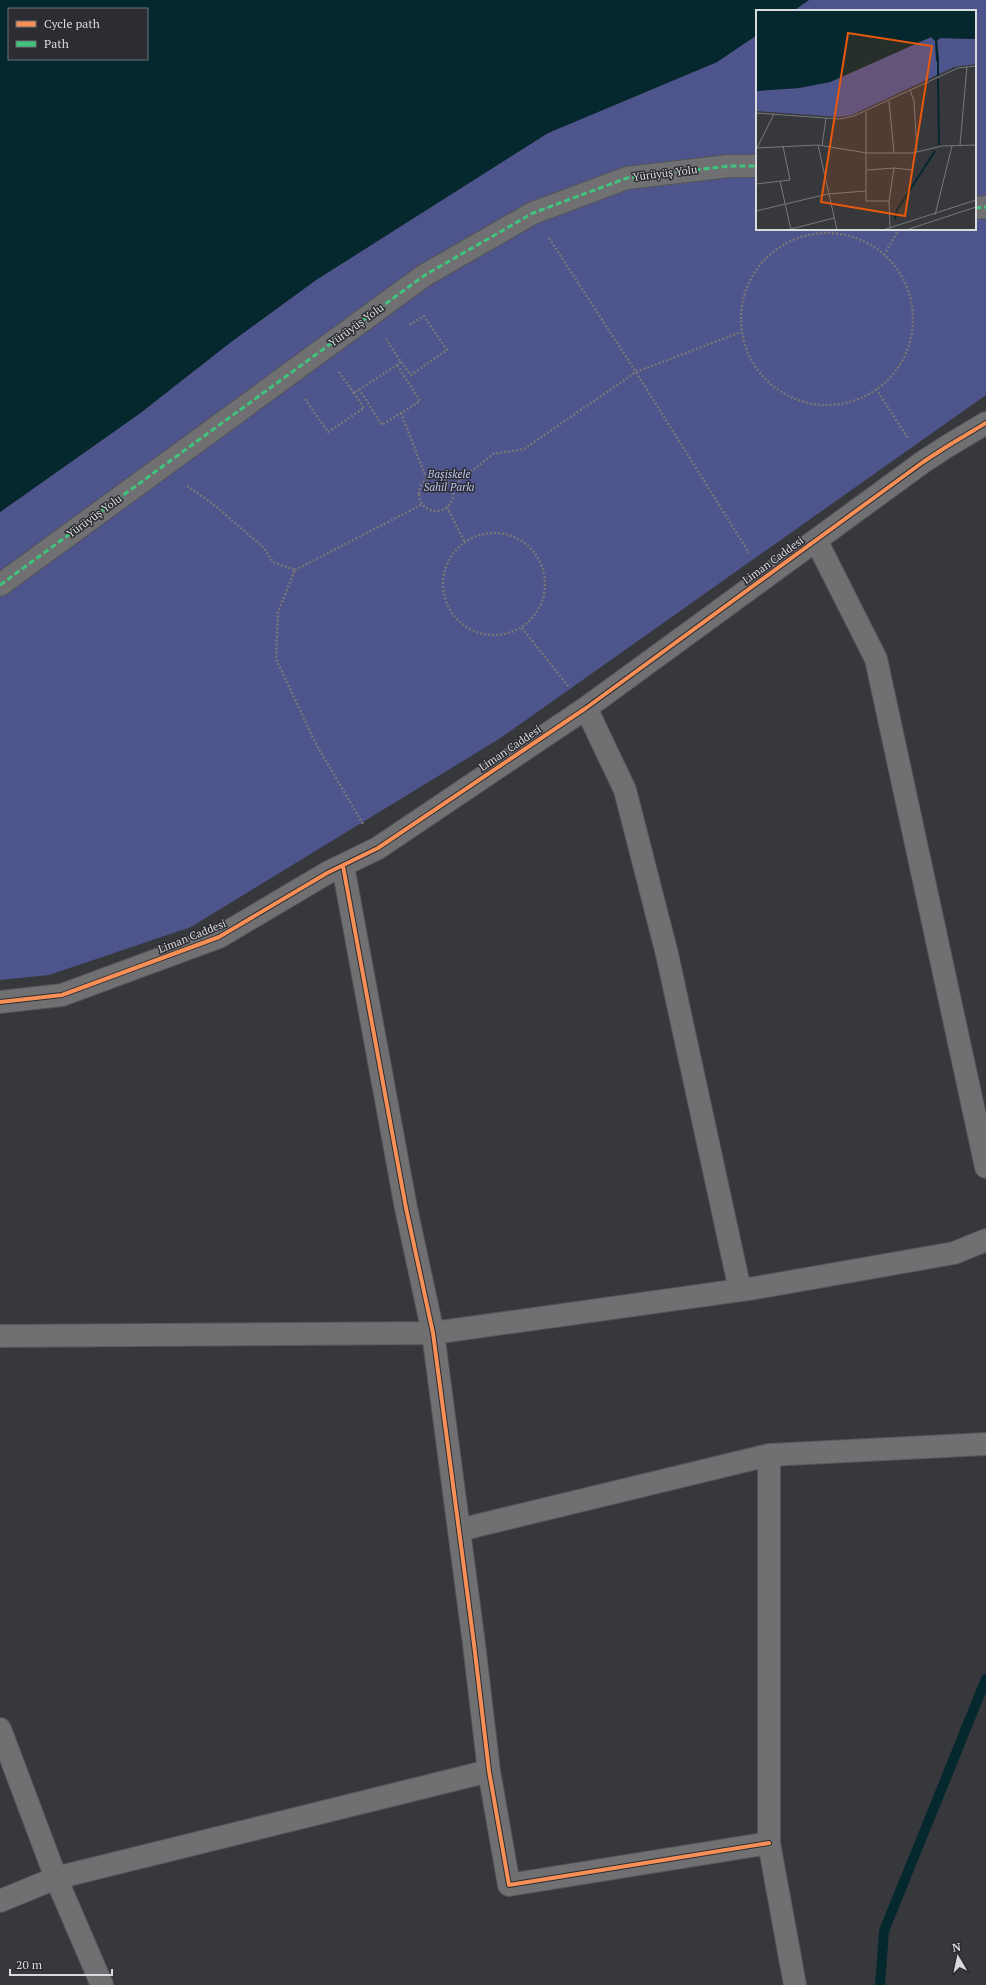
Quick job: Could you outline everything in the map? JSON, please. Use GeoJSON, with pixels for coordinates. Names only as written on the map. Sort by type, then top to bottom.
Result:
{"type":"FeatureCollection","features":[{"type":"Feature","properties":{"kind":"street","name":"Yürüyüş Yolu"},"geometry":{"type":"LineString","coordinates":[[0,585],[425,275],[533,213],[627,178],[729,166],[756,166]]}},
{"type":"Feature","properties":{"kind":"street"},"geometry":{"type":"LineString","coordinates":[[976,208],[986,207]]}},
{"type":"Feature","properties":{"kind":"street","name":"Liman Caddesi"},"geometry":{"type":"LineString","coordinates":[[0,1002],[62,995],[219,937],[343,866],[378,848],[586,708],[923,462],[986,423]]}},
{"type":"Feature","properties":{"kind":"street"},"geometry":{"type":"LineString","coordinates":[[816,540],[876,659],[986,1168]]}},
{"type":"Feature","properties":{"kind":"street"},"geometry":{"type":"LineString","coordinates":[[586,708],[625,790],[667,954],[740,1290]]}},
{"type":"Feature","properties":{"kind":"street"},"geometry":{"type":"LineString","coordinates":[[343,866],[406,1208],[433,1333],[489,1772],[509,1885],[769,1843]]}},
{"type":"Feature","properties":{"kind":"street"},"geometry":{"type":"LineString","coordinates":[[0,1336],[433,1333],[740,1290],[954,1252],[986,1240]]}},
{"type":"Feature","properties":{"kind":"street"},"geometry":{"type":"LineString","coordinates":[[459,1530],[769,1455],[986,1444]]}},
{"type":"Feature","properties":{"kind":"street"},"geometry":{"type":"LineString","coordinates":[[769,1455],[769,1843],[795,1985]]}},
{"type":"Feature","properties":{"kind":"street"},"geometry":{"type":"LineString","coordinates":[[0,1729],[56,1878],[102,1985]]}},
{"type":"Feature","properties":{"kind":"street"},"geometry":{"type":"LineString","coordinates":[[0,1902],[56,1878],[489,1772]]}},
{"type":"Feature","properties":{"kind":"path"},"geometry":{"type":"LineString","coordinates":[[533,213],[636,372],[749,553]]}},
{"type":"Feature","properties":{"kind":"path"},"geometry":{"type":"LineString","coordinates":[[884,255],[898,230]]}},
{"type":"Feature","properties":{"kind":"path"},"geometry":{"type":"LineString","coordinates":[[820,233],[848,234],[874,246],[884,255],[895,265],[908,289],[914,317],[909,345],[896,370],[876,390],[850,402],[821,404],[792,398],[768,382],[751,360],[741,332],[742,304],[751,277],[769,255],[792,239],[820,233]]}},
{"type":"Feature","properties":{"kind":"path"},"geometry":{"type":"LineString","coordinates":[[371,314],[400,362],[411,375],[447,350],[424,316],[405,328]]}},
{"type":"Feature","properties":{"kind":"path"},"geometry":{"type":"LineString","coordinates":[[452,487],[493,454],[524,449],[636,372],[741,332]]}},
{"type":"Feature","properties":{"kind":"path"},"geometry":{"type":"LineString","coordinates":[[387,340],[393,336]]}},
{"type":"Feature","properties":{"kind":"path"},"geometry":{"type":"LineString","coordinates":[[303,396],[328,432],[364,408],[323,348]]}},
{"type":"Feature","properties":{"kind":"path"},"geometry":{"type":"LineString","coordinates":[[354,393],[400,362]]}},
{"type":"Feature","properties":{"kind":"path"},"geometry":{"type":"LineString","coordinates":[[359,389],[382,425],[420,401],[397,365]]}},
{"type":"Feature","properties":{"kind":"path"},"geometry":{"type":"LineString","coordinates":[[333,375],[339,371]]}},
{"type":"Feature","properties":{"kind":"path"},"geometry":{"type":"LineString","coordinates":[[876,390],[923,462]]}},
{"type":"Feature","properties":{"kind":"path"},"geometry":{"type":"LineString","coordinates":[[401,413],[428,480]]}},
{"type":"Feature","properties":{"kind":"path"},"geometry":{"type":"LineString","coordinates":[[160,467],[212,503],[264,548],[273,562],[295,570]]}},
{"type":"Feature","properties":{"kind":"path"},"geometry":{"type":"LineString","coordinates":[[438,478],[444,479],[452,487],[453,498],[447,507],[437,511],[431,510],[422,504],[420,494],[423,484],[428,480],[438,478]]}},
{"type":"Feature","properties":{"kind":"path"},"geometry":{"type":"LineString","coordinates":[[378,848],[316,744],[276,659],[278,612],[295,570],[422,504]]}},
{"type":"Feature","properties":{"kind":"path"},"geometry":{"type":"LineString","coordinates":[[447,507],[464,541]]}},
{"type":"Feature","properties":{"kind":"path"},"geometry":{"type":"LineString","coordinates":[[496,532],[511,536],[526,544],[537,556],[544,571],[545,586],[542,602],[534,617],[522,628],[505,634],[487,635],[470,630],[456,620],[446,604],[442,587],[444,570],[452,554],[464,541],[479,534],[496,532]]}},
{"type":"Feature","properties":{"kind":"path"},"geometry":{"type":"LineString","coordinates":[[522,628],[586,708]]}},
{"type":"Feature","properties":{"kind":"green space","name":"Başiskele Sahil Parkı"},"geometry":{"type":"Polygon","coordinates":[[[809,0],[986,0],[986,395],[499,739],[191,927],[49,975],[0,980],[0,512],[139,414],[231,342],[316,280],[548,133],[717,62],[756,36],[756,230],[976,230],[976,10],[794,10],[809,0]]]}},
{"type":"Feature","properties":{"kind":"shaded area"},"geometry":{"type":"Polygon","coordinates":[[[0,0],[809,0],[794,10],[756,10],[756,36],[717,62],[548,133],[316,280],[231,342],[139,414],[0,512],[0,0]]]}},
{"type":"Feature","properties":{"kind":"waterway"},"geometry":{"type":"LineString","coordinates":[[880,1985],[884,1931],[986,1679]]}},
{"type":"Feature","properties":{"kind":"marked path"},"geometry":{"type":"LineString","coordinates":[[0,585],[425,275],[533,213],[627,178],[729,166],[756,166]]}},
{"type":"Feature","properties":{"kind":"marked path"},"geometry":{"type":"LineString","coordinates":[[976,208],[986,207]]}},
{"type":"Feature","properties":{"kind":"cycle path"},"geometry":{"type":"LineString","coordinates":[[0,1002],[62,995],[219,937],[327,873],[378,848],[586,708],[923,462],[986,423]]}},
{"type":"Feature","properties":{"kind":"cycle path"},"geometry":{"type":"LineString","coordinates":[[343,866],[406,1208],[433,1333],[474,1644],[489,1771],[509,1885],[769,1843]]}}]}
